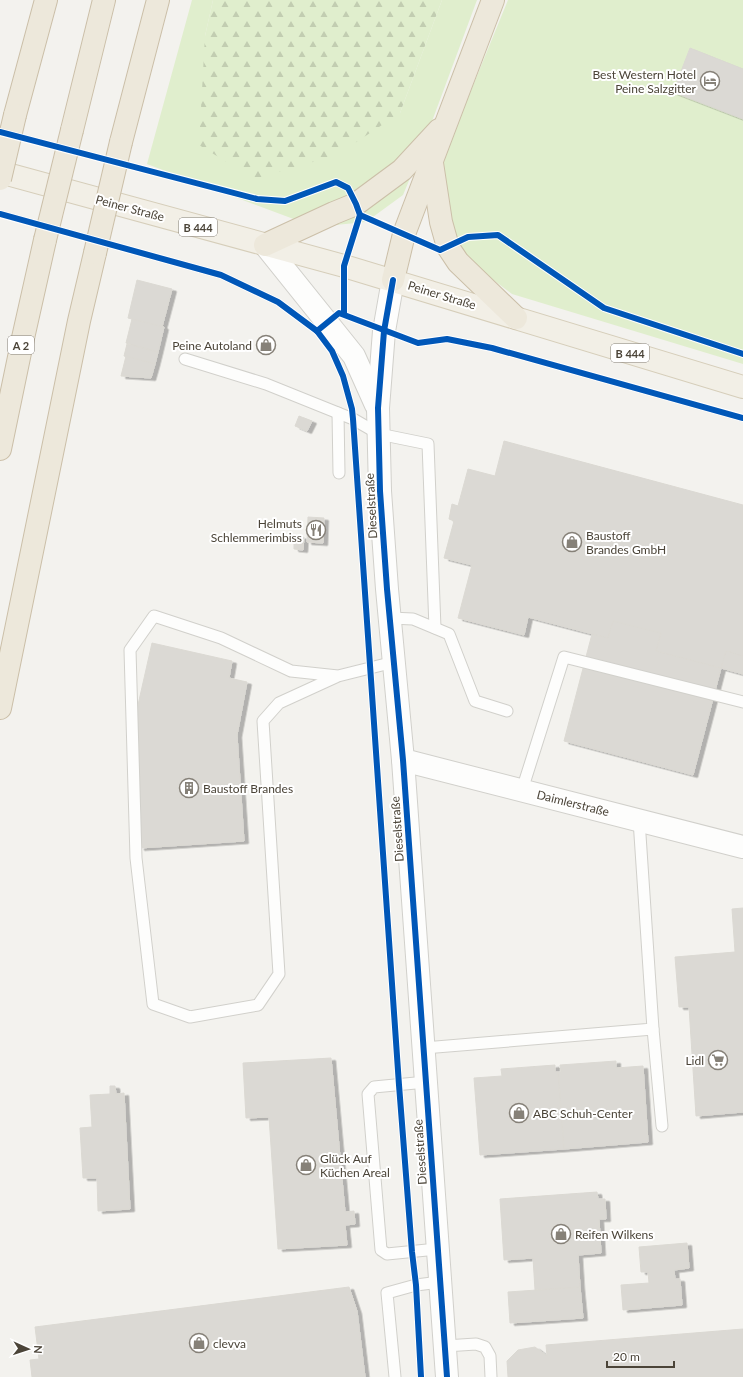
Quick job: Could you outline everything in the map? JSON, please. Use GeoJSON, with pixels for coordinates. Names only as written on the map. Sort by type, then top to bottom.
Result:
{"type":"FeatureCollection","features":[{"type":"Feature","properties":{"kind":"highway"},"geometry":{"type":"LineString","coordinates":[[0,179],[46,0]]}},
{"type":"Feature","properties":{"kind":"highway","name":"A 2"},"geometry":{"type":"LineString","coordinates":[[0,449],[45,240],[104,0]]}},
{"type":"Feature","properties":{"kind":"highway"},"geometry":{"type":"LineString","coordinates":[[0,708],[95,253],[121,142],[158,0]]}},
{"type":"Feature","properties":{"kind":"highway"},"geometry":{"type":"LineString","coordinates":[[393,280],[404,234],[493,0]]}},
{"type":"Feature","properties":{"kind":"highway"},"geometry":{"type":"LineString","coordinates":[[265,245],[356,204],[402,170],[447,122]]}},
{"type":"Feature","properties":{"kind":"highway"},"geometry":{"type":"LineString","coordinates":[[432,161],[441,222],[448,247],[458,262],[516,318]]}},
{"type":"Feature","properties":{"kind":"main road","name":"Peiner Straße"},"geometry":{"type":"LineString","coordinates":[[0,172],[393,280],[743,387]]}},
{"type":"Feature","properties":{"kind":"street"},"geometry":{"type":"LineString","coordinates":[[265,245],[354,356],[378,408]]}},
{"type":"Feature","properties":{"kind":"street","name":"Dieselstraße"},"geometry":{"type":"LineString","coordinates":[[393,280],[384,331],[378,408],[380,491],[424,1048],[447,1377]]}},
{"type":"Feature","properties":{"kind":"street","name":"Daimlerstraße"},"geometry":{"type":"LineString","coordinates":[[402,760],[743,847]]}},
{"type":"Feature","properties":{"kind":"lane"},"geometry":{"type":"LineString","coordinates":[[185,359],[266,384],[338,413],[379,434],[428,444],[435,628]]}},
{"type":"Feature","properties":{"kind":"lane"},"geometry":{"type":"LineString","coordinates":[[338,413],[339,472]]}},
{"type":"Feature","properties":{"kind":"lane"},"geometry":{"type":"LineString","coordinates":[[338,676],[291,671],[221,638],[154,616],[130,650],[136,858],[153,1004],[190,1017],[258,1005],[279,974],[263,721],[279,703],[338,676],[394,662]]}},
{"type":"Feature","properties":{"kind":"lane"},"geometry":{"type":"LineString","coordinates":[[390,618],[413,619],[449,634],[475,701],[507,711]]}},
{"type":"Feature","properties":{"kind":"lane"},"geometry":{"type":"LineString","coordinates":[[522,790],[564,657],[743,702]]}},
{"type":"Feature","properties":{"kind":"lane"},"geometry":{"type":"LineString","coordinates":[[639,820],[653,1029],[662,1126]]}},
{"type":"Feature","properties":{"kind":"lane"},"geometry":{"type":"LineString","coordinates":[[424,1048],[653,1029]]}},
{"type":"Feature","properties":{"kind":"lane"},"geometry":{"type":"LineString","coordinates":[[426,1082],[374,1088],[368,1094],[381,1250],[387,1254],[437,1249]]}},
{"type":"Feature","properties":{"kind":"lane"},"geometry":{"type":"LineString","coordinates":[[395,1377],[387,1293],[416,1285],[440,1282]]}},
{"type":"Feature","properties":{"kind":"lane"},"geometry":{"type":"LineString","coordinates":[[445,1346],[476,1344],[485,1347],[490,1356],[491,1377]]}},
{"type":"Feature","properties":{"kind":"green space"},"geometry":{"type":"Polygon","coordinates":[[[192,0],[213,0],[205,36],[400,113],[442,0],[477,0],[418,159],[403,195],[366,222],[315,227],[147,164],[192,0]]]}},
{"type":"Feature","properties":{"kind":"green space"},"geometry":{"type":"Polygon","coordinates":[[[213,0],[442,0],[400,113],[337,155],[254,179],[199,145],[205,36],[213,0]]]}},
{"type":"Feature","properties":{"kind":"green space"},"geometry":{"type":"Polygon","coordinates":[[[508,0],[743,0],[743,364],[512,294],[455,251],[441,164],[508,0]]]}},
{"type":"Feature","properties":{"kind":"building","name":"Best Western Hotel Peine Salzgitter"},"geometry":{"type":"Polygon","coordinates":[[[690,48],[743,69],[743,119],[673,92],[690,48]]]}},
{"type":"Feature","properties":{"kind":"building"},"geometry":{"type":"Polygon","coordinates":[[[137,280],[172,289],[162,327],[128,318],[137,280]]]}},
{"type":"Feature","properties":{"kind":"building"},"geometry":{"type":"Polygon","coordinates":[[[132,319],[164,327],[158,352],[126,343],[132,319]]]}},
{"type":"Feature","properties":{"kind":"building"},"geometry":{"type":"Polygon","coordinates":[[[127,344],[158,352],[155,364],[124,356],[127,344]]]}},
{"type":"Feature","properties":{"kind":"building"},"geometry":{"type":"Polygon","coordinates":[[[126,356],[155,364],[151,378],[121,376],[126,356]]]}},
{"type":"Feature","properties":{"kind":"building"},"geometry":{"type":"Polygon","coordinates":[[[299,416],[312,421],[307,431],[295,426],[299,416]]]}},
{"type":"Feature","properties":{"kind":"building"},"geometry":{"type":"Polygon","coordinates":[[[504,441],[743,505],[743,656],[726,651],[721,668],[656,651],[661,633],[613,621],[608,638],[528,617],[524,635],[458,618],[472,565],[444,558],[454,521],[449,519],[452,504],[458,506],[468,469],[495,476],[504,441]]]}},
{"type":"Feature","properties":{"kind":"building","name":"Helmuts Schlemmerimbiss"},"geometry":{"type":"Polygon","coordinates":[[[308,517],[324,518],[323,543],[307,542],[308,517]]]}},
{"type":"Feature","properties":{"kind":"building"},"geometry":{"type":"Polygon","coordinates":[[[294,536],[304,537],[303,550],[294,549],[294,536]]]}},
{"type":"Feature","properties":{"kind":"building"},"geometry":{"type":"Polygon","coordinates":[[[613,621],[661,633],[656,651],[721,668],[693,775],[564,741],[592,634],[608,638],[613,621]]]}},
{"type":"Feature","properties":{"kind":"building","name":"Baustoff Brandes"},"geometry":{"type":"Polygon","coordinates":[[[152,643],[232,661],[229,678],[247,682],[237,735],[244,841],[140,848],[133,727],[152,643]]]}},
{"type":"Feature","properties":{"kind":"building"},"geometry":{"type":"Polygon","coordinates":[[[726,651],[743,656],[743,674],[721,668],[726,651]]]}},
{"type":"Feature","properties":{"kind":"building","name":"Lidl"},"geometry":{"type":"Polygon","coordinates":[[[743,908],[743,1112],[696,1116],[689,1007],[679,1007],[675,957],[735,952],[732,909],[743,908]]]}},
{"type":"Feature","properties":{"kind":"building","name":"Glück Auf Küchen Areal"},"geometry":{"type":"Polygon","coordinates":[[[331,1058],[345,1212],[354,1211],[355,1224],[345,1225],[347,1245],[278,1249],[269,1117],[246,1118],[243,1063],[331,1058]]]}},
{"type":"Feature","properties":{"kind":"building"},"geometry":{"type":"Polygon","coordinates":[[[616,1061],[616,1068],[643,1066],[648,1142],[564,1149],[558,1072],[561,1072],[560,1065],[616,1061]]]}},
{"type":"Feature","properties":{"kind":"building","name":"ABC Schuh-Center"},"geometry":{"type":"Polygon","coordinates":[[[555,1065],[555,1072],[558,1072],[564,1149],[480,1155],[474,1078],[502,1076],[501,1069],[555,1065]]]}},
{"type":"Feature","properties":{"kind":"building"},"geometry":{"type":"Polygon","coordinates":[[[110,1086],[115,1086],[116,1094],[124,1093],[130,1209],[98,1211],[97,1178],[83,1178],[80,1128],[92,1127],[90,1095],[110,1094],[110,1086]]]}},
{"type":"Feature","properties":{"kind":"building"},"geometry":{"type":"Polygon","coordinates":[[[597,1192],[598,1199],[605,1199],[606,1219],[599,1219],[601,1253],[578,1255],[580,1287],[535,1290],[533,1258],[504,1260],[500,1199],[597,1192]]]}},
{"type":"Feature","properties":{"kind":"building"},"geometry":{"type":"Polygon","coordinates":[[[687,1243],[689,1268],[674,1270],[675,1279],[680,1279],[682,1305],[623,1310],[621,1285],[649,1283],[648,1272],[641,1272],[639,1247],[687,1243]]]}},
{"type":"Feature","properties":{"kind":"building","name":"clevva"},"geometry":{"type":"Polygon","coordinates":[[[349,1287],[357,1311],[365,1377],[32,1377],[30,1360],[39,1359],[35,1327],[349,1287]]]}},
{"type":"Feature","properties":{"kind":"building"},"geometry":{"type":"Polygon","coordinates":[[[580,1287],[583,1318],[510,1323],[508,1292],[580,1287]]]}},
{"type":"Feature","properties":{"kind":"building"},"geometry":{"type":"Polygon","coordinates":[[[743,1329],[743,1377],[508,1377],[507,1361],[518,1350],[535,1347],[547,1356],[546,1345],[743,1329]]]}},
{"type":"Feature","properties":{"kind":"cycle path"},"geometry":{"type":"LineString","coordinates":[[0,132],[257,199],[285,201],[336,182],[348,188],[360,215],[344,266],[344,314]]}},
{"type":"Feature","properties":{"kind":"cycle path"},"geometry":{"type":"LineString","coordinates":[[0,214],[221,275],[278,302],[317,331],[332,351],[343,376],[352,409],[353,419],[399,1085],[416,1285],[421,1377]]}},
{"type":"Feature","properties":{"kind":"cycle path"},"geometry":{"type":"LineString","coordinates":[[360,215],[440,250],[468,237],[498,235],[604,308],[743,354]]}},
{"type":"Feature","properties":{"kind":"cycle path"},"geometry":{"type":"LineString","coordinates":[[393,280],[384,331],[378,408],[380,491],[387,589],[403,760],[447,1377]]}},
{"type":"Feature","properties":{"kind":"cycle path"},"geometry":{"type":"LineString","coordinates":[[317,331],[339,313],[418,343],[447,339],[492,348],[743,418]]}},
{"type":"Feature","properties":{"kind":"place","name":"Best Western Hotel Peine Salzgitter"},"geometry":{"type":"Point","coordinates":[710,81]}},
{"type":"Feature","properties":{"kind":"place","name":"Peine Autoland"},"geometry":{"type":"Point","coordinates":[266,345]}},
{"type":"Feature","properties":{"kind":"place","name":"Helmuts Schlemmerimbiss"},"geometry":{"type":"Point","coordinates":[316,530]}},
{"type":"Feature","properties":{"kind":"place","name":"Baustoff Brandes GmbH"},"geometry":{"type":"Point","coordinates":[572,542]}},
{"type":"Feature","properties":{"kind":"place","name":"Baustoff Brandes"},"geometry":{"type":"Point","coordinates":[189,788]}},
{"type":"Feature","properties":{"kind":"place","name":"Lidl"},"geometry":{"type":"Point","coordinates":[718,1060]}},
{"type":"Feature","properties":{"kind":"place","name":"ABC Schuh-Center"},"geometry":{"type":"Point","coordinates":[519,1113]}},
{"type":"Feature","properties":{"kind":"place","name":"Glück Auf Küchen Areal"},"geometry":{"type":"Point","coordinates":[306,1165]}},
{"type":"Feature","properties":{"kind":"place","name":"Reifen Wilkens"},"geometry":{"type":"Point","coordinates":[561,1234]}},
{"type":"Feature","properties":{"kind":"place","name":"clevva"},"geometry":{"type":"Point","coordinates":[199,1343]}}]}
